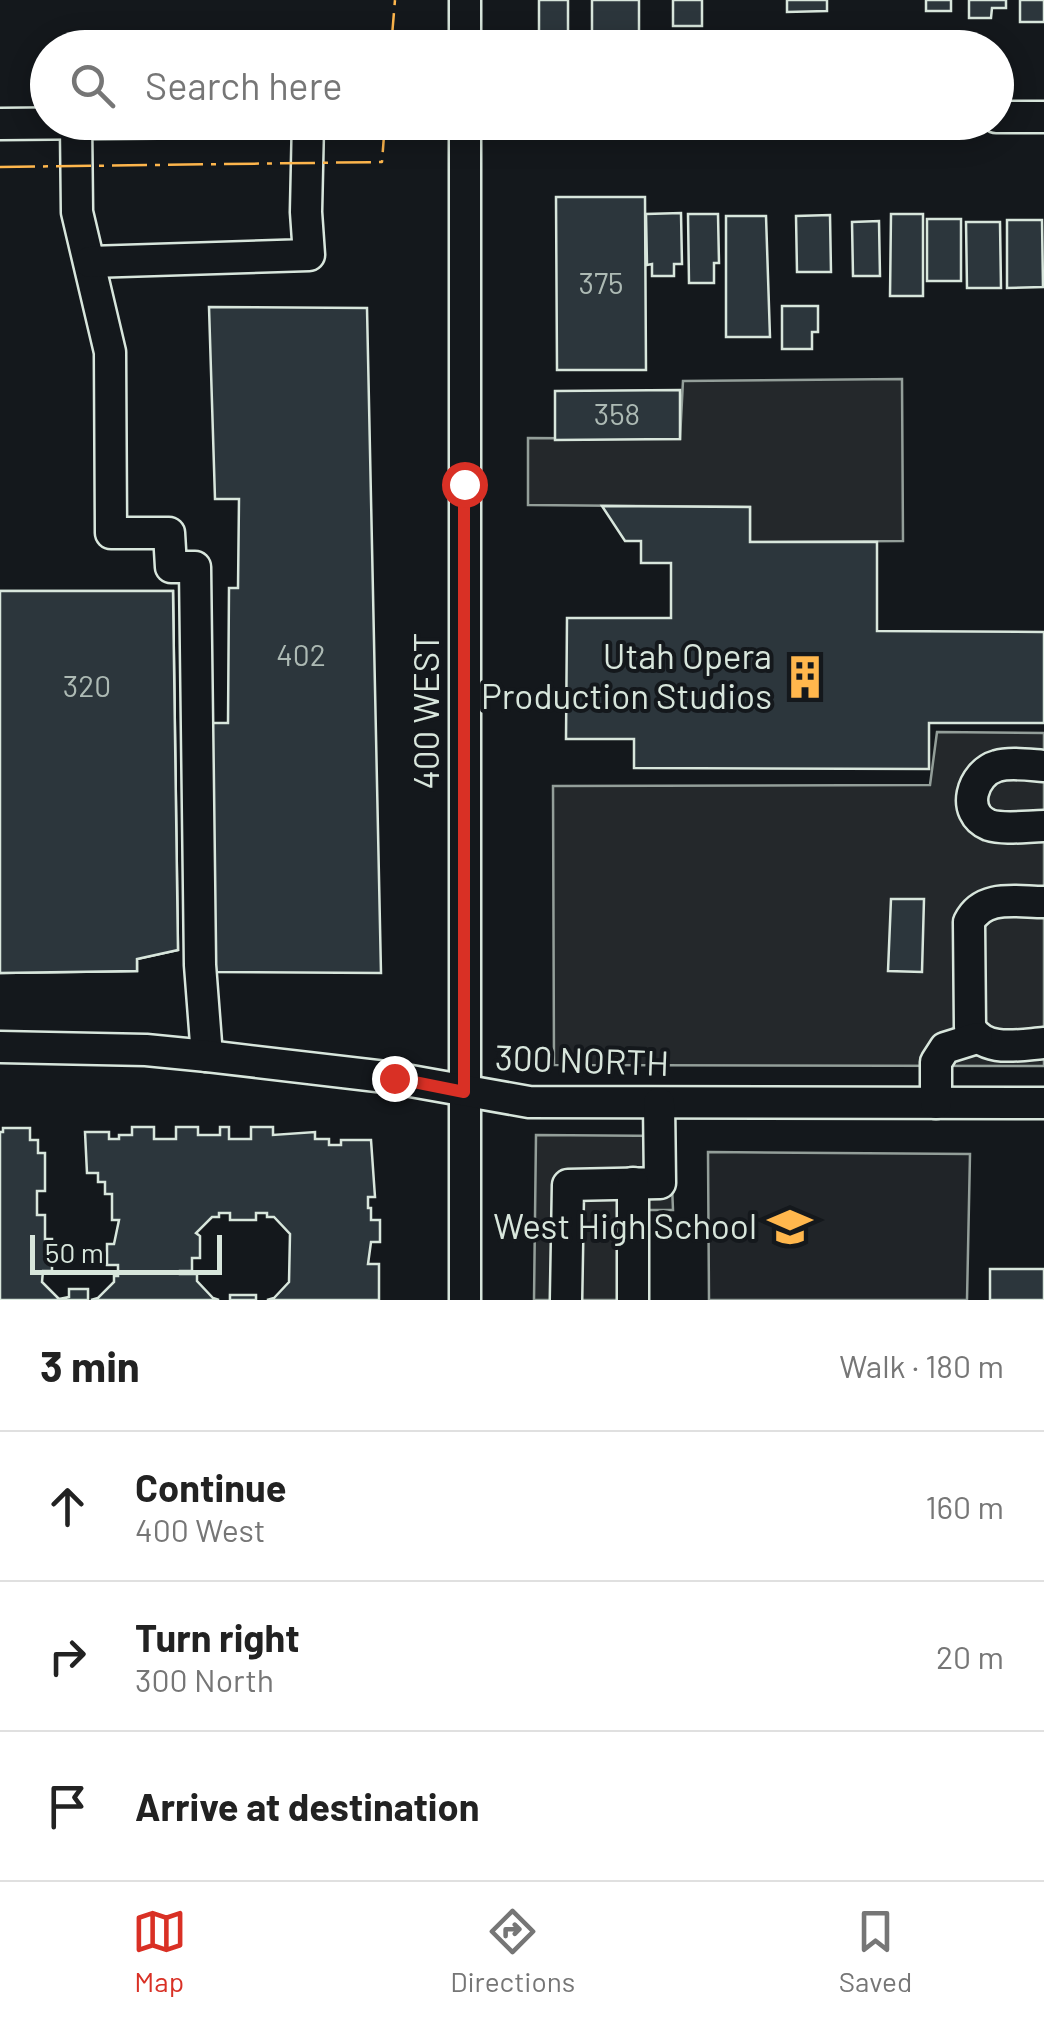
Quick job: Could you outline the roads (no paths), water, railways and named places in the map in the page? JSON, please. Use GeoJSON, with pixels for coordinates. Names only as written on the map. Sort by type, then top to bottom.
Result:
{"type":"FeatureCollection","features":[{"type":"Feature","properties":{"kind":"street"},"geometry":{"type":"LineString","coordinates":[[464,0],[464,30]]}},
{"type":"Feature","properties":{"kind":"street"},"geometry":{"type":"LineString","coordinates":[[1014,117],[1044,117]]}},
{"type":"Feature","properties":{"kind":"street"},"geometry":{"type":"LineString","coordinates":[[0,124],[30,124]]}},
{"type":"Feature","properties":{"kind":"street"},"geometry":{"type":"LineString","coordinates":[[76,140],[77,212],[110,352],[111,533],[169,532],[171,567],[195,567],[200,965],[207,1056]]}},
{"type":"Feature","properties":{"kind":"street"},"geometry":{"type":"LineString","coordinates":[[90,262],[308,255],[308,140]]}},
{"type":"Feature","properties":{"kind":"street","name":"400 WEST"},"geometry":{"type":"LineString","coordinates":[[464,140],[465,1300]]}},
{"type":"Feature","properties":{"kind":"street"},"geometry":{"type":"LineString","coordinates":[[1044,766],[998,765],[981,775],[974,785],[972,804],[977,816],[990,826],[1044,826]]}},
{"type":"Feature","properties":{"kind":"street"},"geometry":{"type":"LineString","coordinates":[[1044,902],[989,902],[975,909],[969,922],[970,1027],[976,1038],[992,1045],[1044,1043]]}},
{"type":"Feature","properties":{"kind":"street"},"geometry":{"type":"LineString","coordinates":[[936,1103],[936,1062],[944,1048],[976,1038]]}},
{"type":"Feature","properties":{"kind":"street","name":"300 NORTH"},"geometry":{"type":"LineString","coordinates":[[0,1048],[146,1050],[207,1056],[394,1078],[529,1102],[1044,1103]]}},
{"type":"Feature","properties":{"kind":"street"},"geometry":{"type":"LineString","coordinates":[[566,1300],[568,1186],[660,1183],[659,1103]]}},
{"type":"Feature","properties":{"kind":"street"},"geometry":{"type":"LineString","coordinates":[[632,1183],[632,1300]]}},
{"type":"Feature","properties":{"kind":"place","name":"Utah Opera Production Studios"},"geometry":{"type":"Point","coordinates":[805,677]}},
{"type":"Feature","properties":{"kind":"place","name":"West High School"},"geometry":{"type":"Point","coordinates":[790,1227]}}]}
